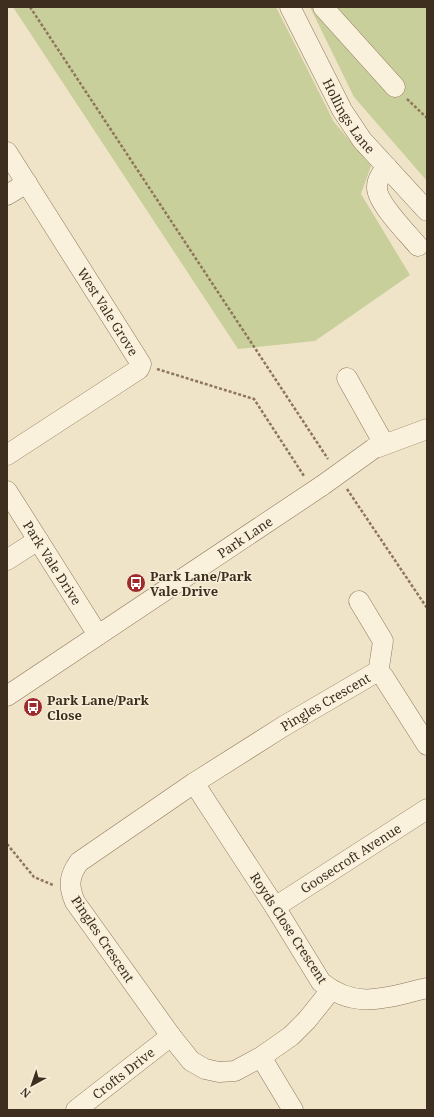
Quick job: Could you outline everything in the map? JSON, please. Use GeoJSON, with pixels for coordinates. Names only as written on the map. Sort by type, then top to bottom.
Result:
{"type":"FeatureCollection","features":[{"type":"Feature","properties":{"kind":"street"},"geometry":{"type":"LineString","coordinates":[[323,7],[395,87]]}},
{"type":"Feature","properties":{"kind":"street","name":"Hollings Lane"},"geometry":{"type":"LineString","coordinates":[[296,9],[342,110],[362,140],[427,211]]}},
{"type":"Feature","properties":{"kind":"street","name":"West Vale Grove"},"geometry":{"type":"LineString","coordinates":[[7,152],[141,364],[138,369],[7,455]]}},
{"type":"Feature","properties":{"kind":"street"},"geometry":{"type":"LineString","coordinates":[[387,167],[378,180],[376,188],[381,201],[418,246]]}},
{"type":"Feature","properties":{"kind":"street"},"geometry":{"type":"LineString","coordinates":[[7,195],[27,183]]}},
{"type":"Feature","properties":{"kind":"street"},"geometry":{"type":"LineString","coordinates":[[347,378],[378,446]]}},
{"type":"Feature","properties":{"kind":"street","name":"Park Lane"},"geometry":{"type":"LineString","coordinates":[[7,696],[319,488],[378,446],[427,429]]}},
{"type":"Feature","properties":{"kind":"street","name":"Park Vale Drive"},"geometry":{"type":"LineString","coordinates":[[7,491],[98,636]]}},
{"type":"Feature","properties":{"kind":"street"},"geometry":{"type":"LineString","coordinates":[[7,560],[38,540]]}},
{"type":"Feature","properties":{"kind":"street"},"geometry":{"type":"LineString","coordinates":[[359,601],[383,641],[378,674],[383,676],[427,745]]}},
{"type":"Feature","properties":{"kind":"street","name":"Pingles Crescent"},"geometry":{"type":"LineString","coordinates":[[331,990],[307,1020],[291,1036],[261,1057],[235,1071],[219,1072],[205,1069],[191,1061],[171,1036],[75,902],[70,891],[70,880],[72,871],[80,862],[194,783],[284,726],[372,674],[378,674]]}},
{"type":"Feature","properties":{"kind":"street","name":"Royds Close Crescent"},"geometry":{"type":"LineString","coordinates":[[194,783],[275,907],[321,982],[331,990],[346,997],[362,1000],[377,1000],[427,988]]}},
{"type":"Feature","properties":{"kind":"street","name":"Goosecroft Avenue"},"geometry":{"type":"LineString","coordinates":[[275,907],[427,809]]}},
{"type":"Feature","properties":{"kind":"street","name":"Crofts Drive"},"geometry":{"type":"LineString","coordinates":[[76,1110],[171,1036]]}},
{"type":"Feature","properties":{"kind":"street"},"geometry":{"type":"LineString","coordinates":[[261,1057],[293,1110]]}},
{"type":"Feature","properties":{"kind":"path"},"geometry":{"type":"LineString","coordinates":[[30,7],[331,464]]}},
{"type":"Feature","properties":{"kind":"path"},"geometry":{"type":"LineString","coordinates":[[395,87],[427,118]]}},
{"type":"Feature","properties":{"kind":"path"},"geometry":{"type":"LineString","coordinates":[[141,364],[254,399],[319,488]]}},
{"type":"Feature","properties":{"kind":"path"},"geometry":{"type":"LineString","coordinates":[[344,484],[427,608]]}},
{"type":"Feature","properties":{"kind":"path"},"geometry":{"type":"LineString","coordinates":[[7,844],[34,877],[70,891]]}},
{"type":"Feature","properties":{"kind":"green space"},"geometry":{"type":"Polygon","coordinates":[[[13,7],[276,7],[334,122],[371,166],[361,194],[410,275],[315,341],[238,349],[13,7]]]}},
{"type":"Feature","properties":{"kind":"green space"},"geometry":{"type":"Polygon","coordinates":[[[310,7],[427,7],[427,181],[354,97],[310,7]]]}},
{"type":"Feature","properties":{"kind":"place","name":"Park Lane/Park Vale Drive"},"geometry":{"type":"Point","coordinates":[136,583]}},
{"type":"Feature","properties":{"kind":"place","name":"Park Lane/Park Close"},"geometry":{"type":"Point","coordinates":[33,707]}}]}
